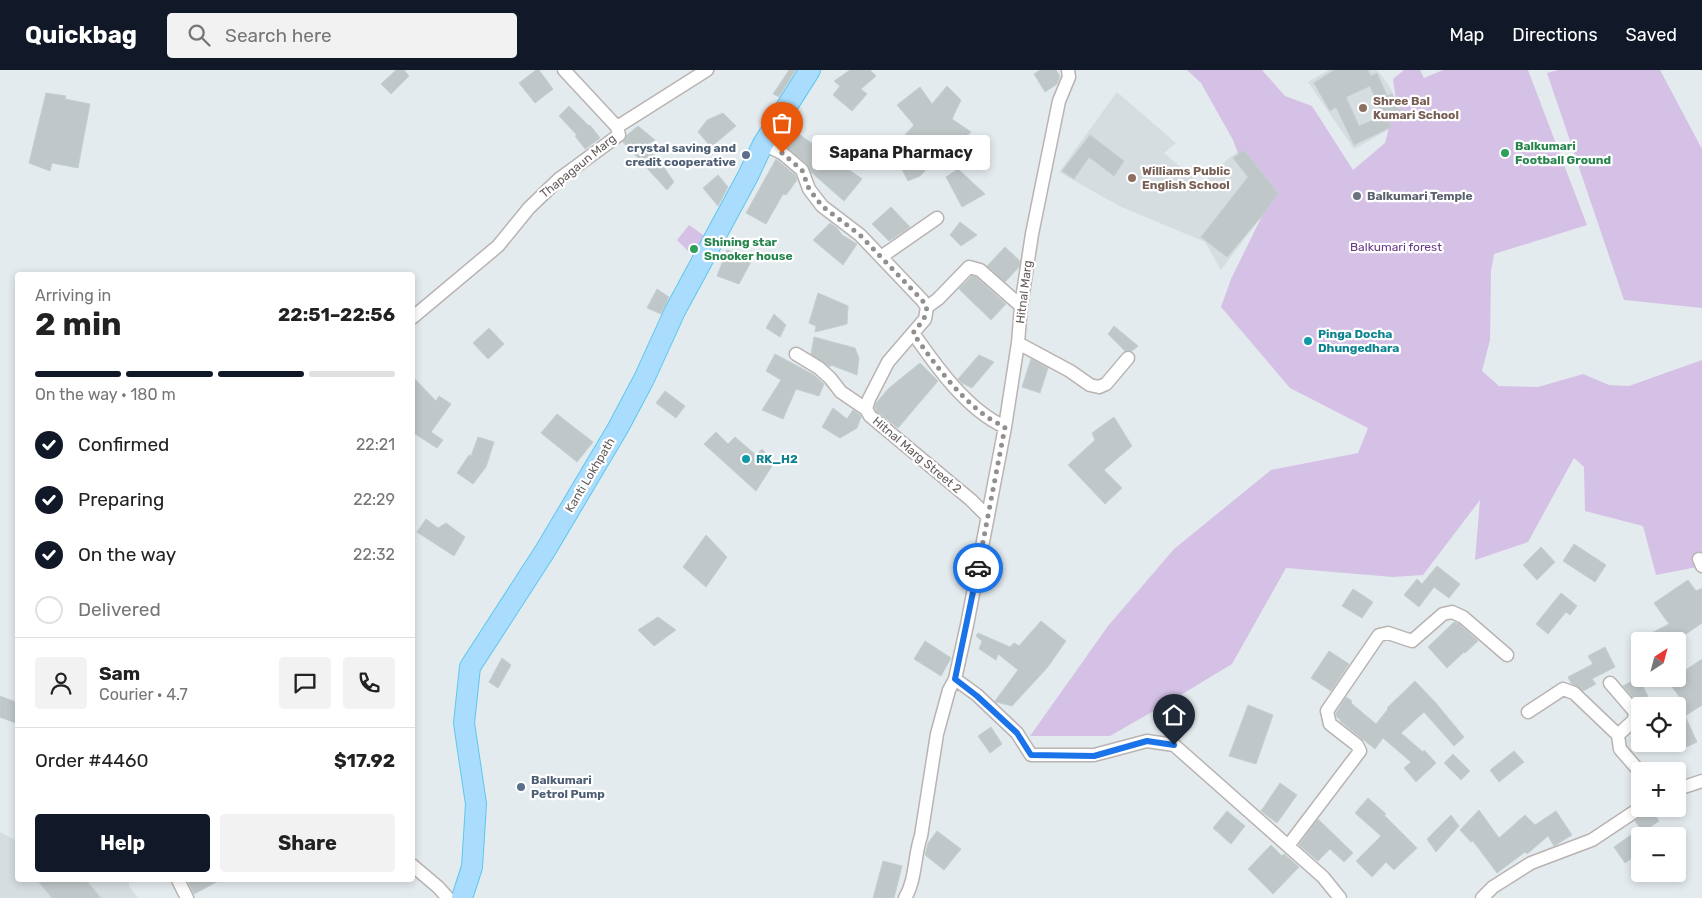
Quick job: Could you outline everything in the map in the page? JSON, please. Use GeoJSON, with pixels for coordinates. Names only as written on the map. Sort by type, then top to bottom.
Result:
{"type":"FeatureCollection","features":[{"type":"Feature","properties":{"kind":"main road","name":"Kanti Lokhpath"},"geometry":{"type":"LineString","coordinates":[[462,898],[472,867],[476,804],[464,723],[470,667],[545,551],[618,428],[644,379],[676,310],[748,176],[763,144],[810,70]]}},
{"type":"Feature","properties":{"kind":"street"},"geometry":{"type":"LineString","coordinates":[[564,70],[617,127]]}},
{"type":"Feature","properties":{"kind":"street","name":"Thapagaun Marg"},"geometry":{"type":"LineString","coordinates":[[415,315],[498,246],[529,208],[559,179],[619,135],[617,127],[707,70]]}},
{"type":"Feature","properties":{"kind":"street","name":"Hitnal Marg"},"geometry":{"type":"LineString","coordinates":[[905,898],[910,890],[916,850],[921,836],[936,734],[949,690],[955,679],[967,625],[1005,427],[1034,224],[1059,101],[1068,77],[1068,70]]}},
{"type":"Feature","properties":{"kind":"street"},"geometry":{"type":"LineString","coordinates":[[763,144],[782,153],[802,170],[809,189],[822,206],[860,235],[927,307],[938,299],[969,267],[980,270],[1021,306]]}},
{"type":"Feature","properties":{"kind":"street"},"geometry":{"type":"LineString","coordinates":[[881,257],[937,218]]}},
{"type":"Feature","properties":{"kind":"street","name":"Hitnal Marg Street 2"},"geometry":{"type":"LineString","coordinates":[[927,307],[924,319],[888,362],[869,399],[866,409],[870,416],[971,500],[988,517]]}},
{"type":"Feature","properties":{"kind":"street"},"geometry":{"type":"LineString","coordinates":[[913,333],[932,360],[960,393],[994,422],[1005,427]]}},
{"type":"Feature","properties":{"kind":"street"},"geometry":{"type":"LineString","coordinates":[[1018,343],[1070,371],[1090,385],[1099,387],[1106,384],[1128,358]]}},
{"type":"Feature","properties":{"kind":"street"},"geometry":{"type":"LineString","coordinates":[[796,354],[819,368],[841,392],[866,409]]}},
{"type":"Feature","properties":{"kind":"street"},"geometry":{"type":"LineString","coordinates":[[1288,846],[1360,752],[1357,745],[1330,724],[1327,712],[1379,635],[1388,633],[1412,641],[1443,614],[1452,612],[1463,617],[1507,655]]}},
{"type":"Feature","properties":{"kind":"street"},"geometry":{"type":"LineString","coordinates":[[955,679],[977,696],[1017,733],[1031,755],[1094,756],[1147,741],[1174,745],[1323,877],[1340,898]]}},
{"type":"Feature","properties":{"kind":"street"},"geometry":{"type":"LineString","coordinates":[[1610,683],[1635,712],[1634,720],[1618,735]]}},
{"type":"Feature","properties":{"kind":"street"},"geometry":{"type":"LineString","coordinates":[[1528,712],[1563,689],[1574,693],[1618,735],[1620,749],[1631,762]]}},
{"type":"Feature","properties":{"kind":"street"},"geometry":{"type":"LineString","coordinates":[[1686,786],[1702,780]]}},
{"type":"Feature","properties":{"kind":"street"},"geometry":{"type":"LineString","coordinates":[[1482,898],[1494,887],[1531,863],[1592,840],[1631,814]]}},
{"type":"Feature","properties":{"kind":"street"},"geometry":{"type":"LineString","coordinates":[[415,868],[448,898]]}},
{"type":"Feature","properties":{"kind":"street"},"geometry":{"type":"LineString","coordinates":[[179,882],[187,898]]}},
{"type":"Feature","properties":{"kind":"shaded area","name":"Shree Bal Kumari School"},"geometry":{"type":"Polygon","coordinates":[[[1329,70],[1377,70],[1388,84],[1404,115],[1393,127],[1354,149],[1308,82],[1329,70]]]}},
{"type":"Feature","properties":{"kind":"shaded area","name":"Williams Public English School"},"geometry":{"type":"Polygon","coordinates":[[[1117,92],[1176,143],[1164,153],[1201,184],[1230,157],[1245,148],[1280,192],[1221,270],[1205,242],[1119,206],[1059,172],[1117,92]]]}},
{"type":"Feature","properties":{"kind":"shaded area"},"geometry":{"type":"Polygon","coordinates":[[[0,832],[15,840],[15,882],[129,882],[129,886],[138,898],[0,898],[0,832]]]}},
{"type":"Feature","properties":{"kind":"green space","name":"Balkumari forest"},"geometry":{"type":"Polygon","coordinates":[[[1187,70],[1262,70],[1285,96],[1312,106],[1353,170],[1385,143],[1396,100],[1393,79],[1404,70],[1420,70],[1424,78],[1443,70],[1528,70],[1587,225],[1494,254],[1491,271],[1490,340],[1482,371],[1499,386],[1538,387],[1583,374],[1609,385],[1629,386],[1702,360],[1702,566],[1656,575],[1643,526],[1585,511],[1584,467],[1574,458],[1528,542],[1475,560],[1480,500],[1423,575],[1393,577],[1286,568],[1232,664],[1110,736],[1030,736],[1108,626],[1174,549],[1271,470],[1358,453],[1368,428],[1290,388],[1221,307],[1231,279],[1262,216],[1233,140],[1201,83],[1187,70]]]}},
{"type":"Feature","properties":{"kind":"green space"},"geometry":{"type":"Polygon","coordinates":[[[1558,70],[1660,70],[1702,149],[1702,308],[1624,300],[1547,73],[1558,70]]]}},
{"type":"Feature","properties":{"kind":"green space","name":"Shining star Snooker house"},"geometry":{"type":"Polygon","coordinates":[[[689,225],[709,239],[695,258],[677,240],[689,225]]]}},
{"type":"Feature","properties":{"kind":"building"},"geometry":{"type":"Polygon","coordinates":[[[396,70],[404,70],[409,76],[391,94],[381,84],[396,70]]]}},
{"type":"Feature","properties":{"kind":"building"},"geometry":{"type":"Polygon","coordinates":[[[536,70],[539,70],[553,89],[535,103],[519,83],[536,70]]]}},
{"type":"Feature","properties":{"kind":"building"},"geometry":{"type":"Polygon","coordinates":[[[789,70],[796,70],[779,97],[773,94],[789,70]]]}},
{"type":"Feature","properties":{"kind":"building"},"geometry":{"type":"Polygon","coordinates":[[[850,70],[870,70],[876,76],[861,89],[867,94],[852,111],[833,95],[840,86],[834,81],[850,70]]]}},
{"type":"Feature","properties":{"kind":"building"},"geometry":{"type":"Polygon","coordinates":[[[1040,70],[1056,70],[1060,76],[1057,84],[1045,92],[1034,74],[1040,70]]]}},
{"type":"Feature","properties":{"kind":"building","name":"Shree Bal Kumari School"},"geometry":{"type":"Polygon","coordinates":[[[1334,70],[1368,70],[1371,76],[1377,73],[1387,96],[1392,94],[1402,116],[1389,122],[1391,127],[1354,145],[1336,107],[1330,111],[1314,83],[1334,70]],[[1370,86],[1346,97],[1359,126],[1383,116],[1370,86]]]}},
{"type":"Feature","properties":{"kind":"building"},"geometry":{"type":"Polygon","coordinates":[[[947,86],[961,100],[952,119],[971,132],[948,152],[933,140],[913,152],[925,171],[920,176],[908,181],[898,162],[889,153],[914,125],[897,105],[920,87],[932,104],[947,86]]]}},
{"type":"Feature","properties":{"kind":"building"},"geometry":{"type":"Polygon","coordinates":[[[46,93],[66,96],[65,99],[90,104],[78,168],[52,163],[50,171],[29,163],[46,93]]]}},
{"type":"Feature","properties":{"kind":"building"},"geometry":{"type":"Polygon","coordinates":[[[569,106],[590,125],[600,138],[585,149],[575,136],[577,135],[559,116],[569,106]]]}},
{"type":"Feature","properties":{"kind":"building"},"geometry":{"type":"Polygon","coordinates":[[[723,113],[736,126],[711,147],[698,132],[707,120],[723,113]]]}},
{"type":"Feature","properties":{"kind":"building"},"geometry":{"type":"Polygon","coordinates":[[[638,126],[655,140],[645,146],[659,160],[674,182],[667,190],[623,142],[627,135],[638,126]]]}},
{"type":"Feature","properties":{"kind":"building"},"geometry":{"type":"Polygon","coordinates":[[[793,130],[862,179],[844,201],[811,172],[807,164],[784,145],[793,130]]]}},
{"type":"Feature","properties":{"kind":"building"},"geometry":{"type":"Polygon","coordinates":[[[1090,135],[1124,161],[1114,176],[1089,157],[1074,179],[1062,171],[1090,135]]]}},
{"type":"Feature","properties":{"kind":"building"},"geometry":{"type":"Polygon","coordinates":[[[1244,150],[1278,193],[1262,216],[1227,257],[1201,237],[1248,177],[1233,158],[1244,150]]]}},
{"type":"Feature","properties":{"kind":"building"},"geometry":{"type":"Polygon","coordinates":[[[776,159],[795,175],[797,180],[786,195],[783,194],[766,224],[746,213],[776,159]]]}},
{"type":"Feature","properties":{"kind":"building"},"geometry":{"type":"Polygon","coordinates":[[[958,169],[985,194],[962,207],[946,177],[958,169]]]}},
{"type":"Feature","properties":{"kind":"building"},"geometry":{"type":"Polygon","coordinates":[[[718,175],[728,187],[718,206],[703,188],[718,175]]]}},
{"type":"Feature","properties":{"kind":"building"},"geometry":{"type":"Polygon","coordinates":[[[891,207],[910,227],[889,241],[872,224],[891,207]]]}},
{"type":"Feature","properties":{"kind":"building"},"geometry":{"type":"Polygon","coordinates":[[[960,222],[977,235],[961,246],[950,235],[960,222]]]}},
{"type":"Feature","properties":{"kind":"building"},"geometry":{"type":"Polygon","coordinates":[[[830,223],[842,235],[857,244],[843,265],[813,240],[830,223]]]}},
{"type":"Feature","properties":{"kind":"building"},"geometry":{"type":"Polygon","coordinates":[[[1005,247],[1020,261],[1019,267],[1005,282],[987,266],[1005,247]]]}},
{"type":"Feature","properties":{"kind":"building"},"geometry":{"type":"Polygon","coordinates":[[[727,250],[752,260],[739,284],[717,276],[727,250]]]}},
{"type":"Feature","properties":{"kind":"building"},"geometry":{"type":"Polygon","coordinates":[[[972,276],[976,277],[1006,304],[991,320],[959,289],[972,276]]]}},
{"type":"Feature","properties":{"kind":"building"},"geometry":{"type":"Polygon","coordinates":[[[657,289],[669,297],[661,314],[647,308],[657,289]]]}},
{"type":"Feature","properties":{"kind":"building"},"geometry":{"type":"Polygon","coordinates":[[[818,293],[848,306],[847,324],[815,332],[816,326],[809,323],[818,293]]]}},
{"type":"Feature","properties":{"kind":"building"},"geometry":{"type":"Polygon","coordinates":[[[774,314],[786,325],[780,337],[766,328],[774,314]]]}},
{"type":"Feature","properties":{"kind":"building"},"geometry":{"type":"Polygon","coordinates":[[[1114,326],[1138,346],[1132,351],[1125,351],[1108,334],[1114,326]]]}},
{"type":"Feature","properties":{"kind":"building"},"geometry":{"type":"Polygon","coordinates":[[[489,328],[504,344],[488,359],[473,343],[489,328]]]}},
{"type":"Feature","properties":{"kind":"building"},"geometry":{"type":"Polygon","coordinates":[[[814,337],[855,348],[859,358],[857,375],[831,365],[830,367],[811,354],[814,337]]]}},
{"type":"Feature","properties":{"kind":"building"},"geometry":{"type":"Polygon","coordinates":[[[775,354],[814,375],[824,384],[819,396],[796,389],[783,419],[762,410],[781,380],[766,371],[775,354]]]}},
{"type":"Feature","properties":{"kind":"building"},"geometry":{"type":"Polygon","coordinates":[[[979,355],[994,362],[972,388],[958,379],[979,355]]]}},
{"type":"Feature","properties":{"kind":"building"},"geometry":{"type":"Polygon","coordinates":[[[1031,359],[1048,368],[1040,393],[1022,387],[1031,359]]]}},
{"type":"Feature","properties":{"kind":"building"},"geometry":{"type":"Polygon","coordinates":[[[920,363],[938,381],[898,428],[876,411],[876,403],[889,388],[920,363]]]}},
{"type":"Feature","properties":{"kind":"building"},"geometry":{"type":"Polygon","coordinates":[[[415,379],[436,401],[439,396],[451,404],[431,432],[443,440],[437,448],[415,434],[415,379]]]}},
{"type":"Feature","properties":{"kind":"building"},"geometry":{"type":"Polygon","coordinates":[[[665,391],[685,406],[676,418],[656,403],[665,391]]]}},
{"type":"Feature","properties":{"kind":"building"},"geometry":{"type":"Polygon","coordinates":[[[833,408],[847,419],[853,410],[860,415],[857,428],[840,438],[822,427],[833,408]]]}},
{"type":"Feature","properties":{"kind":"building"},"geometry":{"type":"Polygon","coordinates":[[[557,414],[593,442],[577,462],[541,433],[557,414]]]}},
{"type":"Feature","properties":{"kind":"building"},"geometry":{"type":"Polygon","coordinates":[[[1114,417],[1132,446],[1104,470],[1122,488],[1105,504],[1068,465],[1095,440],[1092,433],[1114,417]]]}},
{"type":"Feature","properties":{"kind":"building","name":"RK_H2"},"geometry":{"type":"Polygon","coordinates":[[[716,432],[728,444],[735,437],[756,455],[762,449],[774,463],[756,491],[704,444],[716,432]]]}},
{"type":"Feature","properties":{"kind":"building"},"geometry":{"type":"Polygon","coordinates":[[[478,437],[494,442],[486,467],[473,484],[457,473],[469,455],[471,456],[478,437]]]}},
{"type":"Feature","properties":{"kind":"building"},"geometry":{"type":"Polygon","coordinates":[[[426,519],[438,528],[446,523],[465,537],[454,556],[417,532],[426,519]]]}},
{"type":"Feature","properties":{"kind":"building"},"geometry":{"type":"Polygon","coordinates":[[[706,535],[727,557],[706,587],[683,567],[706,535]]]}},
{"type":"Feature","properties":{"kind":"building"},"geometry":{"type":"Polygon","coordinates":[[[1574,544],[1606,565],[1595,582],[1563,561],[1574,544]]]}},
{"type":"Feature","properties":{"kind":"building"},"geometry":{"type":"Polygon","coordinates":[[[1541,547],[1555,562],[1537,580],[1523,565],[1541,547]]]}},
{"type":"Feature","properties":{"kind":"building"},"geometry":{"type":"Polygon","coordinates":[[[1437,566],[1460,584],[1449,598],[1434,587],[1419,607],[1404,595],[1417,579],[1422,584],[1437,566]]]}},
{"type":"Feature","properties":{"kind":"building"},"geometry":{"type":"Polygon","coordinates":[[[1688,580],[1696,591],[1702,588],[1702,623],[1686,634],[1686,632],[1653,632],[1669,624],[1654,603],[1688,580]]]}},
{"type":"Feature","properties":{"kind":"building"},"geometry":{"type":"Polygon","coordinates":[[[1353,589],[1373,602],[1362,618],[1342,606],[1353,589]]]}},
{"type":"Feature","properties":{"kind":"building"},"geometry":{"type":"Polygon","coordinates":[[[1561,593],[1577,606],[1570,615],[1566,612],[1548,634],[1536,624],[1561,593]]]}},
{"type":"Feature","properties":{"kind":"building"},"geometry":{"type":"Polygon","coordinates":[[[658,617],[676,630],[654,646],[638,630],[658,617]]]}},
{"type":"Feature","properties":{"kind":"building"},"geometry":{"type":"Polygon","coordinates":[[[1041,621],[1066,641],[1047,668],[1012,706],[996,702],[1018,670],[998,654],[996,660],[979,649],[982,641],[976,636],[978,633],[1010,647],[1014,643],[1019,646],[1041,621]]]}},
{"type":"Feature","properties":{"kind":"building"},"geometry":{"type":"Polygon","coordinates":[[[1454,622],[1459,624],[1478,641],[1447,668],[1428,647],[1454,622]]]}},
{"type":"Feature","properties":{"kind":"building"},"geometry":{"type":"Polygon","coordinates":[[[925,641],[951,658],[941,676],[914,659],[925,641]]]}},
{"type":"Feature","properties":{"kind":"building"},"geometry":{"type":"Polygon","coordinates":[[[1605,647],[1615,667],[1592,679],[1596,684],[1583,691],[1571,683],[1568,677],[1593,664],[1588,656],[1605,647]]]}},
{"type":"Feature","properties":{"kind":"building"},"geometry":{"type":"Polygon","coordinates":[[[1329,651],[1349,664],[1331,691],[1311,678],[1329,651]]]}},
{"type":"Feature","properties":{"kind":"building"},"geometry":{"type":"Polygon","coordinates":[[[502,658],[511,665],[498,688],[489,682],[502,658]]]}},
{"type":"Feature","properties":{"kind":"building"},"geometry":{"type":"Polygon","coordinates":[[[1702,659],[1702,705],[1686,715],[1686,697],[1680,697],[1673,688],[1686,688],[1686,670],[1702,659]]]}},
{"type":"Feature","properties":{"kind":"building"},"geometry":{"type":"Polygon","coordinates":[[[1415,681],[1464,737],[1454,746],[1424,712],[1401,733],[1423,752],[1424,750],[1436,763],[1416,782],[1404,768],[1411,762],[1383,738],[1375,749],[1340,721],[1336,713],[1346,697],[1376,724],[1387,708],[1415,681]]]}},
{"type":"Feature","properties":{"kind":"building"},"geometry":{"type":"Polygon","coordinates":[[[1631,682],[1631,688],[1644,688],[1648,696],[1633,697],[1623,686],[1631,682]]]}},
{"type":"Feature","properties":{"kind":"building"},"geometry":{"type":"Polygon","coordinates":[[[0,696],[15,702],[15,723],[0,717],[0,696]]]}},
{"type":"Feature","properties":{"kind":"building"},"geometry":{"type":"Polygon","coordinates":[[[1248,705],[1273,715],[1256,764],[1229,756],[1248,705]]]}},
{"type":"Feature","properties":{"kind":"building"},"geometry":{"type":"Polygon","coordinates":[[[1686,718],[1697,742],[1686,747],[1686,718]]]}},
{"type":"Feature","properties":{"kind":"building"},"geometry":{"type":"Polygon","coordinates":[[[991,727],[1002,744],[990,753],[978,736],[991,727]]]}},
{"type":"Feature","properties":{"kind":"building"},"geometry":{"type":"Polygon","coordinates":[[[1514,751],[1524,762],[1499,782],[1490,770],[1514,751]]]}},
{"type":"Feature","properties":{"kind":"building"},"geometry":{"type":"Polygon","coordinates":[[[1453,754],[1470,771],[1461,780],[1444,763],[1453,754]]]}},
{"type":"Feature","properties":{"kind":"building"},"geometry":{"type":"Polygon","coordinates":[[[1280,783],[1297,795],[1277,823],[1261,811],[1280,783]]]}},
{"type":"Feature","properties":{"kind":"building"},"geometry":{"type":"Polygon","coordinates":[[[1368,798],[1386,814],[1384,815],[1417,848],[1394,870],[1386,862],[1372,877],[1356,861],[1381,836],[1355,813],[1368,798]]]}},
{"type":"Feature","properties":{"kind":"building"},"geometry":{"type":"Polygon","coordinates":[[[1479,810],[1499,838],[1525,815],[1535,825],[1556,811],[1572,835],[1554,846],[1548,836],[1527,854],[1525,852],[1497,873],[1473,841],[1471,842],[1460,830],[1479,810]]]}},
{"type":"Feature","properties":{"kind":"building"},"geometry":{"type":"Polygon","coordinates":[[[1227,811],[1245,826],[1231,844],[1213,828],[1227,811]]]}},
{"type":"Feature","properties":{"kind":"building"},"geometry":{"type":"Polygon","coordinates":[[[1451,815],[1459,826],[1436,852],[1427,839],[1451,815]]]}},
{"type":"Feature","properties":{"kind":"building"},"geometry":{"type":"Polygon","coordinates":[[[1641,817],[1656,817],[1659,821],[1650,827],[1639,827],[1635,821],[1641,817]]]}},
{"type":"Feature","properties":{"kind":"building"},"geometry":{"type":"Polygon","coordinates":[[[1318,819],[1353,853],[1344,862],[1330,849],[1318,861],[1299,845],[1318,819]]]}},
{"type":"Feature","properties":{"kind":"building"},"geometry":{"type":"Polygon","coordinates":[[[937,831],[961,849],[944,870],[925,855],[928,843],[937,831]]]}},
{"type":"Feature","properties":{"kind":"building"},"geometry":{"type":"Polygon","coordinates":[[[1631,835],[1631,859],[1625,863],[1614,847],[1631,835]]]}},
{"type":"Feature","properties":{"kind":"building"},"geometry":{"type":"Polygon","coordinates":[[[1271,845],[1282,856],[1284,854],[1299,867],[1273,894],[1248,869],[1271,845]]]}},
{"type":"Feature","properties":{"kind":"building"},"geometry":{"type":"Polygon","coordinates":[[[883,861],[902,866],[894,898],[873,898],[883,861]]]}},
{"type":"Feature","properties":{"kind":"building"},"geometry":{"type":"Polygon","coordinates":[[[39,882],[88,882],[101,898],[52,898],[39,882]]]}},
{"type":"Feature","properties":{"kind":"building"},"geometry":{"type":"Polygon","coordinates":[[[188,882],[216,882],[194,894],[188,882]]]}},
{"type":"Feature","properties":{"kind":"way so far"},"geometry":{"type":"LineString","coordinates":[[782,153],[802,170],[809,189],[822,206],[860,235],[922,300],[927,307],[924,319],[913,333],[932,360],[960,393],[994,422],[1005,427],[978,568]]}},
{"type":"Feature","properties":{"kind":"place","name":"Shree Bal Kumari School"},"geometry":{"type":"Point","coordinates":[1363,108]}},
{"type":"Feature","properties":{"kind":"place","name":"Sapana Pharmacy"},"geometry":{"type":"Point","coordinates":[782,153]}},
{"type":"Feature","properties":{"kind":"place","name":"Balkumari Football Ground"},"geometry":{"type":"Point","coordinates":[1505,153]}},
{"type":"Feature","properties":{"kind":"place","name":"crystal saving and credit cooperative"},"geometry":{"type":"Point","coordinates":[746,155]}},
{"type":"Feature","properties":{"kind":"place","name":"Williams Public English School"},"geometry":{"type":"Point","coordinates":[1132,178]}},
{"type":"Feature","properties":{"kind":"place","name":"Balkumari Temple"},"geometry":{"type":"Point","coordinates":[1357,196]}},
{"type":"Feature","properties":{"kind":"place","name":"Shining star Snooker house"},"geometry":{"type":"Point","coordinates":[694,249]}},
{"type":"Feature","properties":{"kind":"place","name":"Pinga Docha Dhungedhara"},"geometry":{"type":"Point","coordinates":[1308,341]}},
{"type":"Feature","properties":{"kind":"place","name":"RK_H2"},"geometry":{"type":"Point","coordinates":[746,459]}},
{"type":"Feature","properties":{"kind":"place","name":"Balkumari Petrol Pump"},"geometry":{"type":"Point","coordinates":[521,787]}},
{"type":"Feature","properties":{"kind":"route"},"geometry":{"type":"LineString","coordinates":[[978,568],[955,679],[977,696],[1017,733],[1031,755],[1094,756],[1147,741],[1174,745]]}}]}
